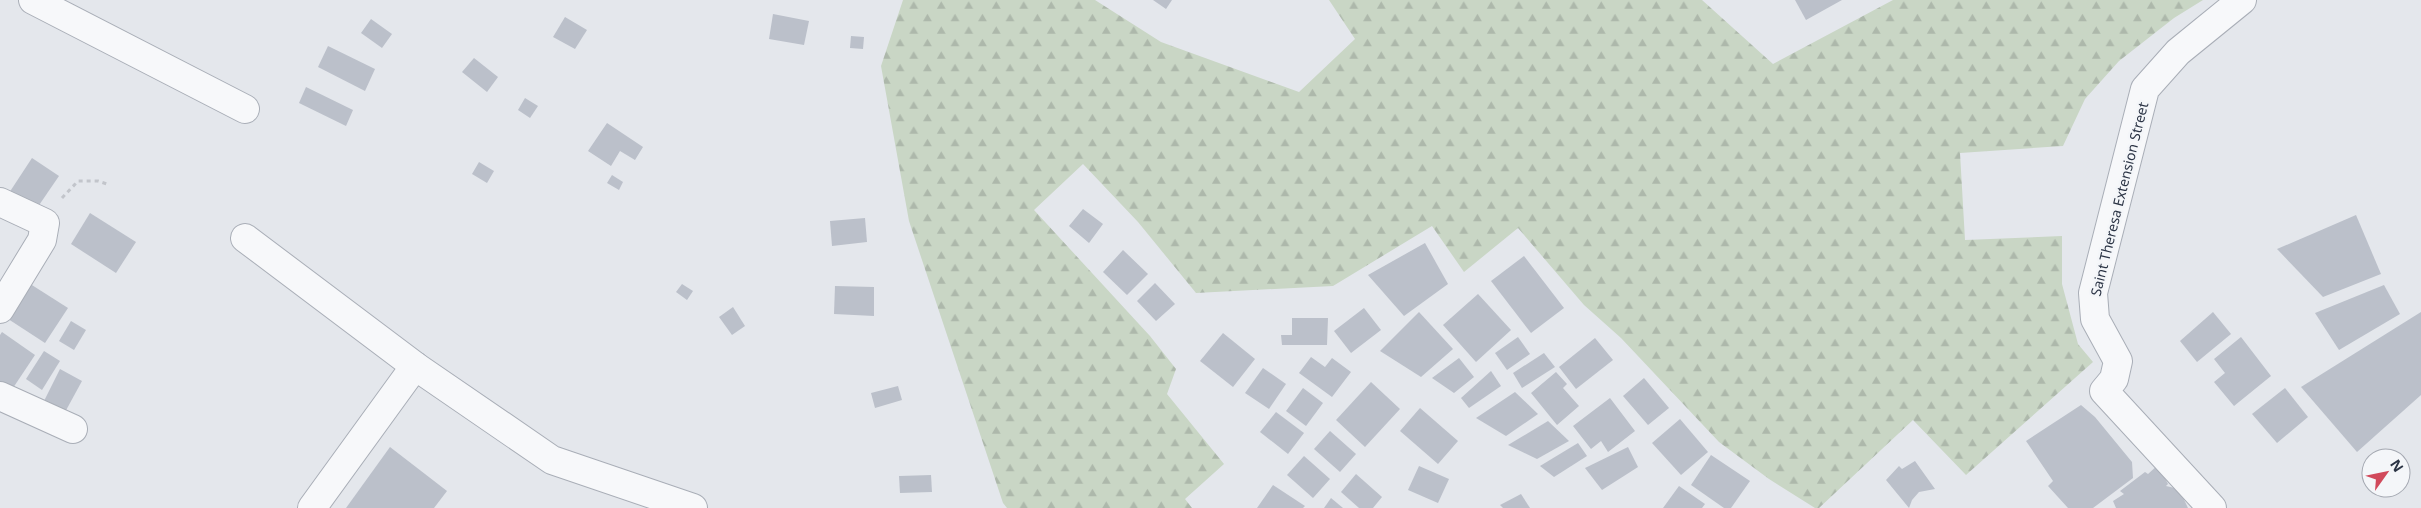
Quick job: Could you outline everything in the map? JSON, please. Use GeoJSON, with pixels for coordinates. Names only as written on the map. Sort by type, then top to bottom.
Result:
{"type":"FeatureCollection","features":[{"type":"Feature","properties":{"kind":"street"},"geometry":{"type":"LineString","coordinates":[[33,0],[245,109]]}},
{"type":"Feature","properties":{"kind":"street","name":"Saint Theresa Extension Street"},"geometry":{"type":"LineString","coordinates":[[2212,508],[2104,391],[2114,379],[2118,361],[2095,319],[2093,293],[2145,89],[2178,52],[2242,0]]}},
{"type":"Feature","properties":{"kind":"street"},"geometry":{"type":"LineString","coordinates":[[0,202],[45,223],[42,240],[0,308]]}},
{"type":"Feature","properties":{"kind":"street"},"geometry":{"type":"LineString","coordinates":[[245,238],[414,366],[552,460],[693,508]]}},
{"type":"Feature","properties":{"kind":"street"},"geometry":{"type":"LineString","coordinates":[[312,508],[414,366]]}},
{"type":"Feature","properties":{"kind":"street"},"geometry":{"type":"LineString","coordinates":[[0,396],[73,429]]}},
{"type":"Feature","properties":{"kind":"path"},"geometry":{"type":"LineString","coordinates":[[45,223],[66,192],[78,181],[98,181],[110,185]]}},
{"type":"Feature","properties":{"kind":"green space"},"geometry":{"type":"Polygon","coordinates":[[[903,0],[1095,0],[1161,42],[1299,92],[1355,39],[1329,0],[1702,0],[1773,64],[1893,0],[2203,0],[2174,18],[2119,61],[2085,99],[2063,146],[1960,153],[1965,240],[2062,236],[2062,284],[2078,344],[2093,362],[1966,475],[1913,420],[1819,508],[1815,508],[1769,479],[1719,442],[1621,338],[1584,305],[1518,228],[1464,272],[1432,226],[1333,286],[1196,293],[1138,222],[1083,164],[1034,210],[1150,336],[1176,369],[1167,394],[1224,464],[1185,499],[1192,508],[1007,508],[1003,503],[909,221],[881,66],[903,0]]]}},
{"type":"Feature","properties":{"kind":"building"},"geometry":{"type":"Polygon","coordinates":[[[1153,0],[1172,0],[1166,9],[1153,0]]]}},
{"type":"Feature","properties":{"kind":"building"},"geometry":{"type":"Polygon","coordinates":[[[1795,0],[1842,0],[1806,20],[1795,0]]]}},
{"type":"Feature","properties":{"kind":"building"},"geometry":{"type":"Polygon","coordinates":[[[773,14],[809,21],[804,45],[769,39],[773,14]]]}},
{"type":"Feature","properties":{"kind":"building"},"geometry":{"type":"Polygon","coordinates":[[[565,17],[587,30],[575,49],[553,37],[565,17]]]}},
{"type":"Feature","properties":{"kind":"building"},"geometry":{"type":"Polygon","coordinates":[[[371,19],[392,34],[382,48],[361,33],[371,19]]]}},
{"type":"Feature","properties":{"kind":"building"},"geometry":{"type":"Polygon","coordinates":[[[851,36],[864,37],[863,49],[850,48],[851,36]]]}},
{"type":"Feature","properties":{"kind":"building"},"geometry":{"type":"Polygon","coordinates":[[[328,46],[375,69],[365,91],[318,67],[328,46]]]}},
{"type":"Feature","properties":{"kind":"building"},"geometry":{"type":"Polygon","coordinates":[[[474,58],[498,77],[487,92],[462,72],[474,58]]]}},
{"type":"Feature","properties":{"kind":"building"},"geometry":{"type":"Polygon","coordinates":[[[306,87],[353,110],[346,126],[299,103],[306,87]]]}},
{"type":"Feature","properties":{"kind":"building"},"geometry":{"type":"Polygon","coordinates":[[[525,98],[538,106],[530,118],[518,110],[525,98]]]}},
{"type":"Feature","properties":{"kind":"building"},"geometry":{"type":"Polygon","coordinates":[[[607,123],[643,147],[635,160],[620,151],[611,166],[588,151],[607,123]]]}},
{"type":"Feature","properties":{"kind":"building"},"geometry":{"type":"Polygon","coordinates":[[[32,158],[59,176],[35,211],[9,193],[32,158]]]}},
{"type":"Feature","properties":{"kind":"building"},"geometry":{"type":"Polygon","coordinates":[[[479,162],[494,171],[487,183],[472,174],[479,162]]]}},
{"type":"Feature","properties":{"kind":"building"},"geometry":{"type":"Polygon","coordinates":[[[612,175],[623,182],[619,190],[607,183],[612,175]]]}},
{"type":"Feature","properties":{"kind":"building"},"geometry":{"type":"Polygon","coordinates":[[[1083,209],[1103,224],[1089,243],[1069,226],[1083,209]]]}},
{"type":"Feature","properties":{"kind":"building"},"geometry":{"type":"Polygon","coordinates":[[[90,213],[136,242],[116,273],[71,244],[90,213]]]}},
{"type":"Feature","properties":{"kind":"building"},"geometry":{"type":"Polygon","coordinates":[[[2356,215],[2381,274],[2323,297],[2277,249],[2356,215]]]}},
{"type":"Feature","properties":{"kind":"building"},"geometry":{"type":"Polygon","coordinates":[[[865,218],[867,242],[832,246],[830,221],[865,218]]]}},
{"type":"Feature","properties":{"kind":"building"},"geometry":{"type":"Polygon","coordinates":[[[1425,243],[1448,284],[1404,316],[1368,275],[1425,243]]]}},
{"type":"Feature","properties":{"kind":"building"},"geometry":{"type":"Polygon","coordinates":[[[1123,250],[1148,274],[1127,295],[1103,272],[1123,250]]]}},
{"type":"Feature","properties":{"kind":"building"},"geometry":{"type":"Polygon","coordinates":[[[1524,256],[1564,308],[1531,333],[1491,281],[1524,256]]]}},
{"type":"Feature","properties":{"kind":"building"},"geometry":{"type":"Polygon","coordinates":[[[24,280],[68,308],[45,343],[2,315],[24,280]]]}},
{"type":"Feature","properties":{"kind":"building"},"geometry":{"type":"Polygon","coordinates":[[[1155,283],[1175,304],[1156,321],[1137,301],[1155,283]]]}},
{"type":"Feature","properties":{"kind":"building"},"geometry":{"type":"Polygon","coordinates":[[[682,284],[693,291],[687,300],[676,292],[682,284]]]}},
{"type":"Feature","properties":{"kind":"building"},"geometry":{"type":"Polygon","coordinates":[[[2384,285],[2400,314],[2339,350],[2315,313],[2384,285]]]}},
{"type":"Feature","properties":{"kind":"building"},"geometry":{"type":"Polygon","coordinates":[[[835,286],[874,287],[874,316],[834,314],[835,286]]]}},
{"type":"Feature","properties":{"kind":"building"},"geometry":{"type":"Polygon","coordinates":[[[1478,294],[1511,330],[1476,362],[1443,325],[1478,294]]]}},
{"type":"Feature","properties":{"kind":"building"},"geometry":{"type":"Polygon","coordinates":[[[733,307],[745,326],[732,335],[719,317],[733,307]]]}},
{"type":"Feature","properties":{"kind":"building"},"geometry":{"type":"Polygon","coordinates":[[[1364,308],[1381,330],[1351,353],[1334,331],[1364,308]]]}},
{"type":"Feature","properties":{"kind":"building"},"geometry":{"type":"Polygon","coordinates":[[[1419,312],[1453,349],[1421,377],[1380,351],[1419,312]]]}},
{"type":"Feature","properties":{"kind":"building"},"geometry":{"type":"Polygon","coordinates":[[[2213,312],[2231,334],[2197,362],[2180,341],[2213,312]]]}},
{"type":"Feature","properties":{"kind":"building"},"geometry":{"type":"Polygon","coordinates":[[[2421,312],[2421,395],[2357,452],[2301,387],[2421,312]]]}},
{"type":"Feature","properties":{"kind":"building"},"geometry":{"type":"Polygon","coordinates":[[[1292,318],[1328,318],[1327,345],[1282,345],[1281,335],[1292,335],[1292,318]]]}},
{"type":"Feature","properties":{"kind":"building"},"geometry":{"type":"Polygon","coordinates":[[[71,321],[86,330],[74,350],[59,341],[71,321]]]}},
{"type":"Feature","properties":{"kind":"building"},"geometry":{"type":"Polygon","coordinates":[[[2,332],[35,355],[11,391],[0,383],[0,335],[2,332]]]}},
{"type":"Feature","properties":{"kind":"building"},"geometry":{"type":"Polygon","coordinates":[[[1223,333],[1255,359],[1233,387],[1200,361],[1223,333]]]}},
{"type":"Feature","properties":{"kind":"building"},"geometry":{"type":"Polygon","coordinates":[[[1518,337],[1530,354],[1507,370],[1495,353],[1518,337]]]}},
{"type":"Feature","properties":{"kind":"building"},"geometry":{"type":"Polygon","coordinates":[[[2241,337],[2271,376],[2234,406],[2214,382],[2225,373],[2214,359],[2241,337]]]}},
{"type":"Feature","properties":{"kind":"building"},"geometry":{"type":"Polygon","coordinates":[[[1595,338],[1613,360],[1576,389],[1559,367],[1595,338]]]}},
{"type":"Feature","properties":{"kind":"building"},"geometry":{"type":"Polygon","coordinates":[[[44,351],[60,361],[42,390],[26,379],[44,351]]]}},
{"type":"Feature","properties":{"kind":"building"},"geometry":{"type":"Polygon","coordinates":[[[1544,353],[1555,367],[1522,388],[1513,373],[1544,353]]]}},
{"type":"Feature","properties":{"kind":"building"},"geometry":{"type":"Polygon","coordinates":[[[1311,357],[1325,367],[1332,358],[1351,372],[1332,397],[1299,373],[1311,357]]]}},
{"type":"Feature","properties":{"kind":"building"},"geometry":{"type":"Polygon","coordinates":[[[1459,358],[1474,377],[1454,393],[1432,378],[1459,358]]]}},
{"type":"Feature","properties":{"kind":"building"},"geometry":{"type":"Polygon","coordinates":[[[1263,368],[1286,384],[1269,409],[1245,393],[1263,368]]]}},
{"type":"Feature","properties":{"kind":"building"},"geometry":{"type":"Polygon","coordinates":[[[60,369],[82,381],[64,414],[43,403],[60,369]]]}},
{"type":"Feature","properties":{"kind":"building"},"geometry":{"type":"Polygon","coordinates":[[[1491,371],[1501,386],[1469,408],[1461,398],[1491,371]]]}},
{"type":"Feature","properties":{"kind":"building"},"geometry":{"type":"Polygon","coordinates":[[[1556,372],[1567,384],[1563,388],[1579,406],[1557,425],[1531,393],[1556,372]]]}},
{"type":"Feature","properties":{"kind":"building"},"geometry":{"type":"Polygon","coordinates":[[[1644,378],[1669,408],[1648,425],[1623,396],[1644,378]]]}},
{"type":"Feature","properties":{"kind":"building"},"geometry":{"type":"Polygon","coordinates":[[[1371,382],[1400,409],[1365,447],[1336,420],[1371,382]]]}},
{"type":"Feature","properties":{"kind":"building"},"geometry":{"type":"Polygon","coordinates":[[[898,386],[902,400],[875,408],[871,393],[898,386]]]}},
{"type":"Feature","properties":{"kind":"building"},"geometry":{"type":"Polygon","coordinates":[[[1303,388],[1323,403],[1306,426],[1286,411],[1303,388]]]}},
{"type":"Feature","properties":{"kind":"building"},"geometry":{"type":"Polygon","coordinates":[[[2285,388],[2308,417],[2277,443],[2252,414],[2285,388]]]}},
{"type":"Feature","properties":{"kind":"building"},"geometry":{"type":"Polygon","coordinates":[[[1515,392],[1538,414],[1506,436],[1476,418],[1515,392]]]}},
{"type":"Feature","properties":{"kind":"building"},"geometry":{"type":"Polygon","coordinates":[[[1610,398],[1635,431],[1608,452],[1601,441],[1591,449],[1573,426],[1610,398]]]}},
{"type":"Feature","properties":{"kind":"building"},"geometry":{"type":"Polygon","coordinates":[[[2081,405],[2095,417],[2132,462],[2133,478],[2093,508],[2068,508],[2048,486],[2053,481],[2026,441],[2081,405]]]}},
{"type":"Feature","properties":{"kind":"building"},"geometry":{"type":"Polygon","coordinates":[[[1420,408],[1458,441],[1438,464],[1400,431],[1420,408]]]}},
{"type":"Feature","properties":{"kind":"building"},"geometry":{"type":"Polygon","coordinates":[[[1276,412],[1304,433],[1288,454],[1260,432],[1276,412]]]}},
{"type":"Feature","properties":{"kind":"building"},"geometry":{"type":"Polygon","coordinates":[[[1680,419],[1708,452],[1681,475],[1652,443],[1680,419]]]}},
{"type":"Feature","properties":{"kind":"building"},"geometry":{"type":"Polygon","coordinates":[[[1548,421],[1569,441],[1537,459],[1508,445],[1548,421]]]}},
{"type":"Feature","properties":{"kind":"building"},"geometry":{"type":"Polygon","coordinates":[[[1330,431],[1356,454],[1340,472],[1314,449],[1330,431]]]}},
{"type":"Feature","properties":{"kind":"building"},"geometry":{"type":"Polygon","coordinates":[[[1578,443],[1587,456],[1554,477],[1540,466],[1578,443]]]}},
{"type":"Feature","properties":{"kind":"building"},"geometry":{"type":"Polygon","coordinates":[[[390,447],[447,491],[434,508],[346,508],[390,447]]]}},
{"type":"Feature","properties":{"kind":"building"},"geometry":{"type":"Polygon","coordinates":[[[1628,447],[1638,467],[1602,490],[1585,468],[1628,447]]]}},
{"type":"Feature","properties":{"kind":"building"},"geometry":{"type":"Polygon","coordinates":[[[1711,455],[1750,481],[1731,508],[1724,508],[1691,485],[1711,455]]]}},
{"type":"Feature","properties":{"kind":"building"},"geometry":{"type":"Polygon","coordinates":[[[1304,456],[1330,479],[1313,498],[1287,475],[1304,456]]]}},
{"type":"Feature","properties":{"kind":"building"},"geometry":{"type":"Polygon","coordinates":[[[1915,461],[1935,489],[1919,492],[1912,500],[1909,508],[1886,480],[1899,466],[1902,469],[1915,461]]]}},
{"type":"Feature","properties":{"kind":"building"},"geometry":{"type":"Polygon","coordinates":[[[2158,465],[2168,484],[2166,486],[2179,489],[2188,508],[2116,508],[2113,501],[2124,494],[2120,491],[2145,472],[2148,474],[2158,465]]]}},
{"type":"Feature","properties":{"kind":"building"},"geometry":{"type":"Polygon","coordinates":[[[1419,466],[1449,479],[1438,503],[1408,490],[1419,466]]]}},
{"type":"Feature","properties":{"kind":"building"},"geometry":{"type":"Polygon","coordinates":[[[1356,474],[1382,497],[1373,508],[1359,508],[1341,492],[1356,474]]]}},
{"type":"Feature","properties":{"kind":"building"},"geometry":{"type":"Polygon","coordinates":[[[931,475],[932,492],[900,493],[899,476],[931,475]]]}},
{"type":"Feature","properties":{"kind":"building"},"geometry":{"type":"Polygon","coordinates":[[[1273,485],[1305,506],[1303,508],[1257,508],[1273,485]]]}},
{"type":"Feature","properties":{"kind":"building"},"geometry":{"type":"Polygon","coordinates":[[[1679,486],[1705,504],[1702,508],[1663,508],[1679,486]]]}},
{"type":"Feature","properties":{"kind":"building"},"geometry":{"type":"Polygon","coordinates":[[[1521,494],[1530,508],[1503,508],[1500,505],[1521,494]]]}},
{"type":"Feature","properties":{"kind":"building"},"geometry":{"type":"Polygon","coordinates":[[[1331,498],[1343,508],[1324,508],[1331,498]]]}}]}
